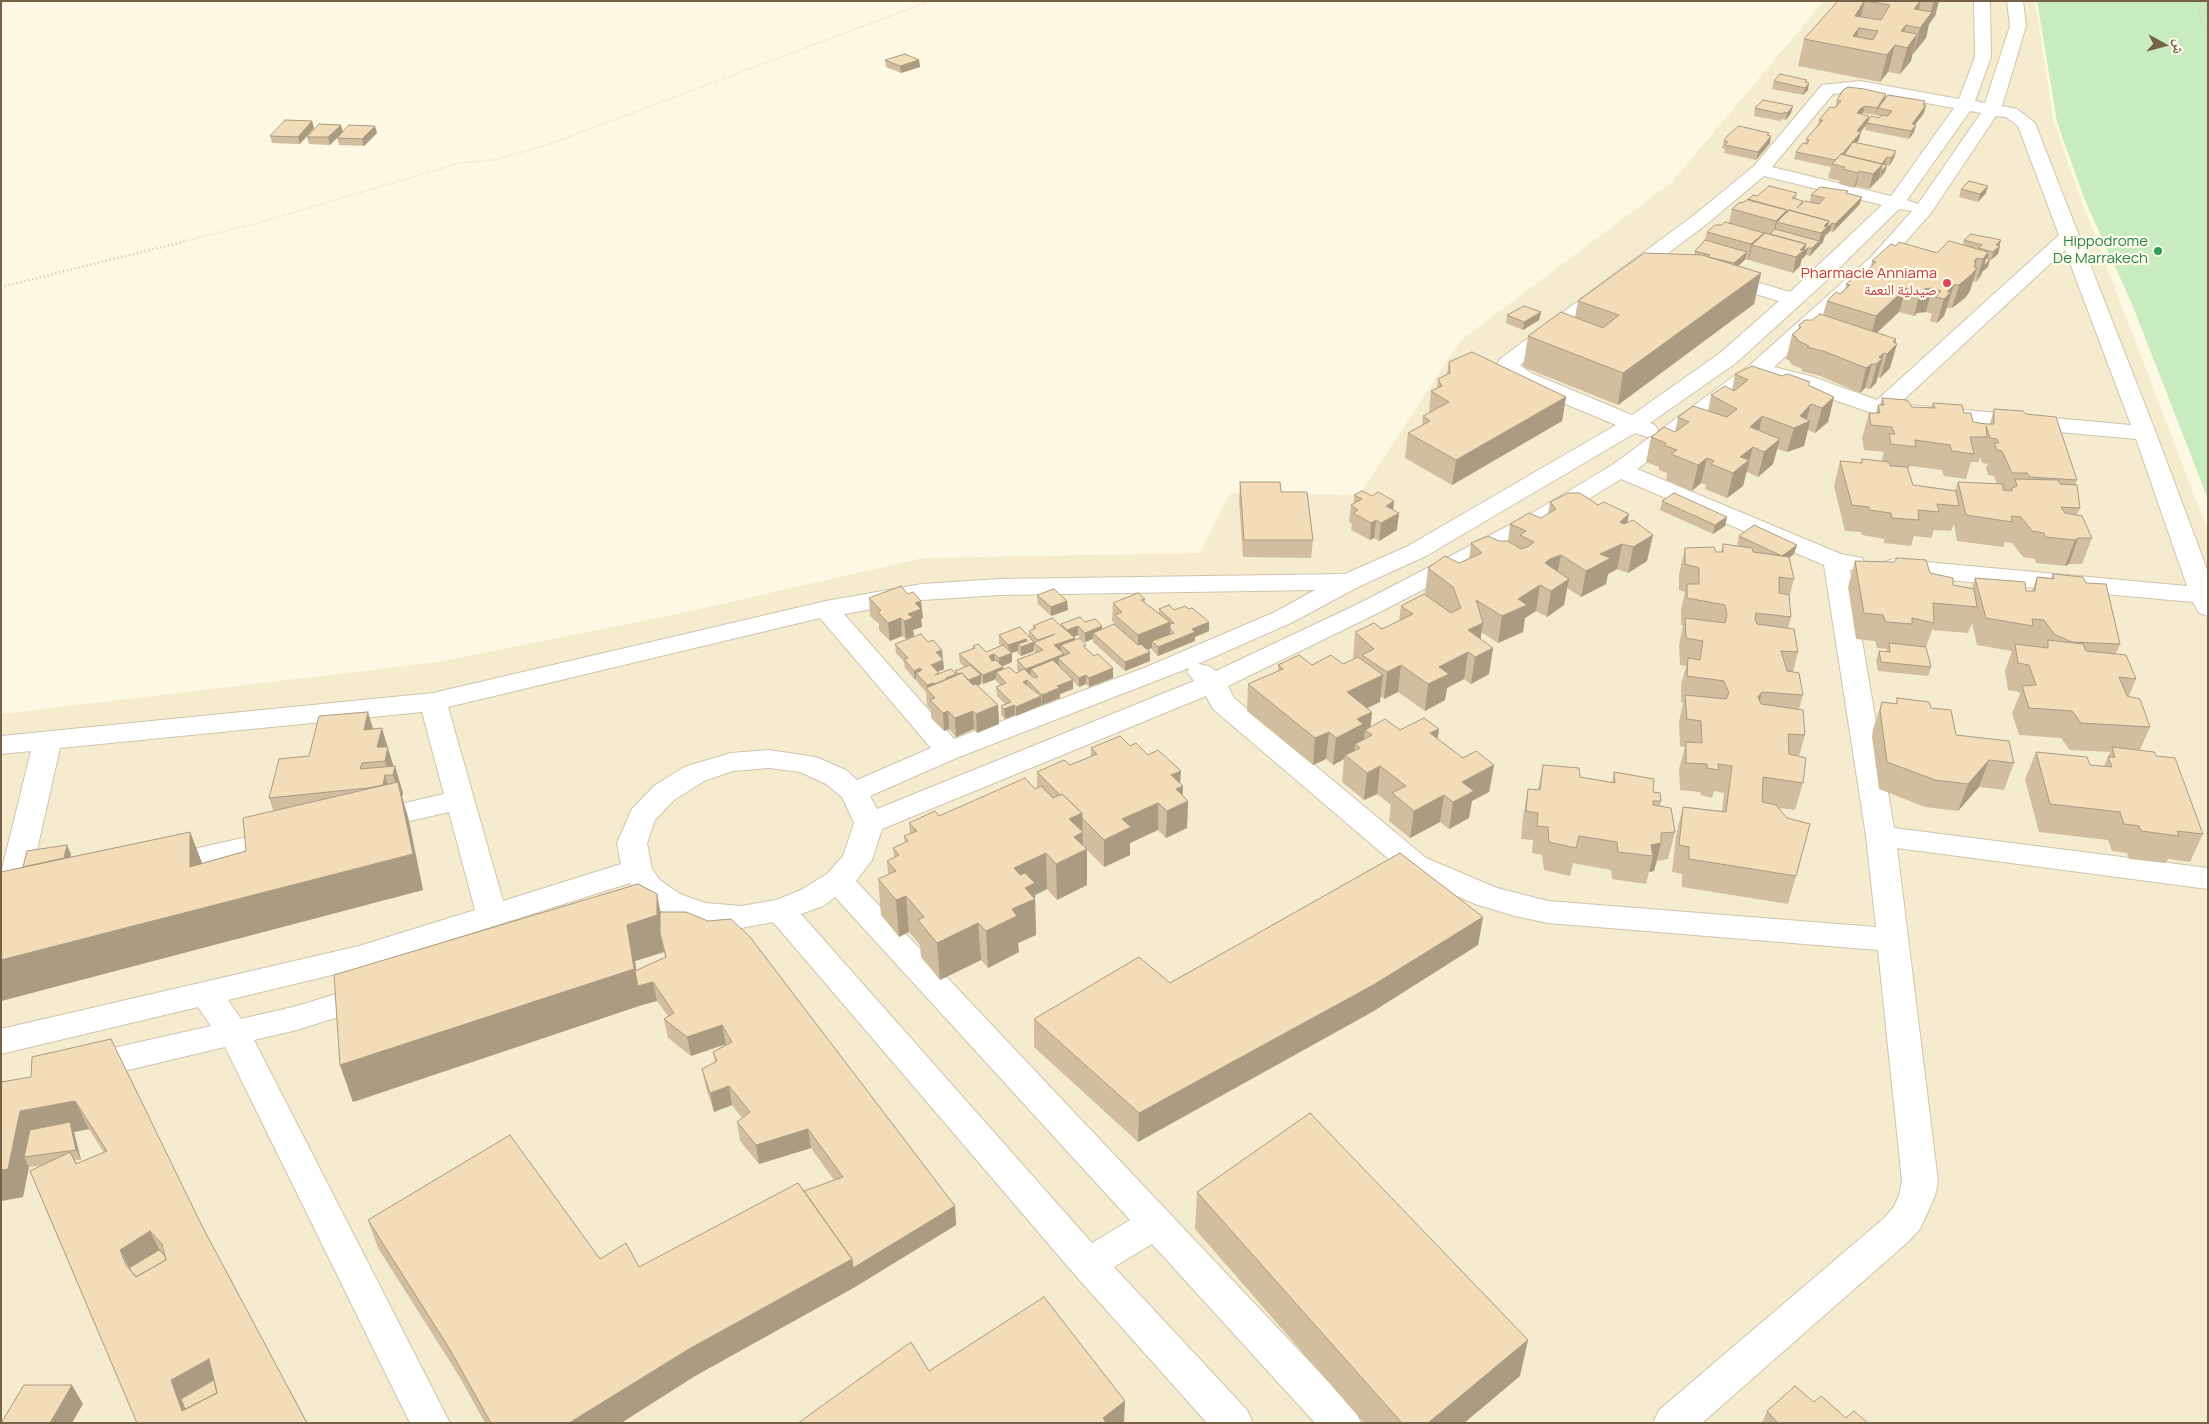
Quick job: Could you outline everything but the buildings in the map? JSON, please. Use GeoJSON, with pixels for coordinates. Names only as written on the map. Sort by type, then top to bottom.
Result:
{"type":"FeatureCollection","features":[{"type":"Feature","properties":{"kind":"street"},"geometry":{"type":"LineString","coordinates":[[854,792],[949,751],[1153,674],[1284,617],[1349,582],[1416,551],[1634,424],[1748,342],[1819,277],[1895,203],[1965,105],[1983,56],[1984,27],[1982,1]]}},
{"type":"Feature","properties":{"kind":"street"},"geometry":{"type":"LineString","coordinates":[[869,823],[1180,697],[1218,693],[1310,637],[1536,521],[1620,470],[1759,369],[1779,352],[1878,261],[1924,209],[1992,109],[2018,26],[2015,1]]}},
{"type":"Feature","properties":{"kind":"street"},"geometry":{"type":"LineString","coordinates":[[1620,470],[1836,561],[2205,602],[2070,234],[2026,123],[2011,113],[1860,86],[1828,89],[1760,170],[1701,219],[1661,259],[1508,364],[1515,374],[1523,378],[1664,438]]}},
{"type":"Feature","properties":{"kind":"street"},"geometry":{"type":"LineString","coordinates":[[1760,170],[1924,209]]}},
{"type":"Feature","properties":{"kind":"street"},"geometry":{"type":"LineString","coordinates":[[1881,409],[2070,234]]}},
{"type":"Feature","properties":{"kind":"street"},"geometry":{"type":"LineString","coordinates":[[1708,273],[1794,299]]}},
{"type":"Feature","properties":{"kind":"street"},"geometry":{"type":"LineString","coordinates":[[1819,277],[1852,286]]}},
{"type":"Feature","properties":{"kind":"street"},"geometry":{"type":"LineString","coordinates":[[1748,342],[1779,352],[1802,381]]}},
{"type":"Feature","properties":{"kind":"street"},"geometry":{"type":"LineString","coordinates":[[1728,358],[1802,381],[1881,409],[2144,433]]}},
{"type":"Feature","properties":{"kind":"street"},"geometry":{"type":"LineString","coordinates":[[1673,1423],[1896,1230],[1907,1218],[1917,1196],[1920,1181],[1881,836],[1836,561]]}},
{"type":"Feature","properties":{"kind":"street"},"geometry":{"type":"LineString","coordinates":[[1284,617],[1291,582]]}},
{"type":"Feature","properties":{"kind":"street"},"geometry":{"type":"LineString","coordinates":[[1,745],[433,702],[826,609],[922,592],[999,587],[1349,582]]}},
{"type":"Feature","properties":{"kind":"street"},"geometry":{"type":"LineString","coordinates":[[1349,582],[1369,608]]}},
{"type":"Feature","properties":{"kind":"street"},"geometry":{"type":"LineString","coordinates":[[826,609],[949,751]]}},
{"type":"Feature","properties":{"kind":"street"},"geometry":{"type":"LineString","coordinates":[[1284,617],[1310,637]]}},
{"type":"Feature","properties":{"kind":"street"},"geometry":{"type":"LineString","coordinates":[[1184,660],[1218,693],[1415,865],[1486,896],[1548,912],[1893,940]]}},
{"type":"Feature","properties":{"kind":"street"},"geometry":{"type":"LineString","coordinates":[[1153,674],[1180,697]]}},
{"type":"Feature","properties":{"kind":"street"},"geometry":{"type":"LineString","coordinates":[[433,702],[492,916]]}},
{"type":"Feature","properties":{"kind":"street"},"geometry":{"type":"LineString","coordinates":[[1,938],[48,739]]}},
{"type":"Feature","properties":{"kind":"street"},"geometry":{"type":"LineString","coordinates":[[769,759],[806,764],[836,777],[854,792],[869,823],[856,860],[838,881],[812,898],[780,910],[741,917],[702,914],[669,902],[649,888],[637,870],[632,843],[642,816],[664,792],[694,774],[731,762],[769,759]]}},
{"type":"Feature","properties":{"kind":"street"},"geometry":{"type":"LineString","coordinates":[[342,826],[460,800]]}},
{"type":"Feature","properties":{"kind":"street"},"geometry":{"type":"LineString","coordinates":[[138,872],[303,835]]}},
{"type":"Feature","properties":{"kind":"street"},"geometry":{"type":"LineString","coordinates":[[1881,836],[2208,879]]}},
{"type":"Feature","properties":{"kind":"street"},"geometry":{"type":"LineString","coordinates":[[1,1042],[361,957],[637,870]]}},
{"type":"Feature","properties":{"kind":"street"},"geometry":{"type":"LineString","coordinates":[[838,881],[1340,1423]]}},
{"type":"Feature","properties":{"kind":"street"},"geometry":{"type":"LineString","coordinates":[[11,900],[40,893]]}},
{"type":"Feature","properties":{"kind":"street"},"geometry":{"type":"LineString","coordinates":[[631,914],[669,902]]}},
{"type":"Feature","properties":{"kind":"street"},"geometry":{"type":"LineString","coordinates":[[780,910],[1088,1264],[1233,1423]]}},
{"type":"Feature","properties":{"kind":"street"},"geometry":{"type":"LineString","coordinates":[[56,1074],[297,1018],[402,986]]}},
{"type":"Feature","properties":{"kind":"street"},"geometry":{"type":"LineString","coordinates":[[206,994],[234,1033],[430,1423]]}},
{"type":"Feature","properties":{"kind":"street"},"geometry":{"type":"LineString","coordinates":[[1088,1264],[1156,1223]]}},
{"type":"Feature","properties":{"kind":"path"},"geometry":{"type":"LineString","coordinates":[[1,287],[254,224],[460,163],[495,160],[546,145],[930,1]]}},
{"type":"Feature","properties":{"kind":"path"},"geometry":{"type":"LineString","coordinates":[[2200,1],[2199,16],[2208,30]]}},
{"type":"Feature","properties":{"kind":"shaded area"},"geometry":{"type":"Polygon","coordinates":[[[1824,1],[2035,1],[2054,122],[2080,197],[2208,531],[2208,1423],[1,1423],[1,714],[439,662],[682,613],[923,558],[1200,553],[1230,493],[1359,495],[1461,340],[1672,182],[1824,1]]]}},
{"type":"Feature","properties":{"kind":"green space","name":"Hippodrome De Marrakech"},"geometry":{"type":"Polygon","coordinates":[[[2037,1],[2208,1],[2208,499],[2132,304],[2084,198],[2057,122],[2037,1]]]}},
{"type":"Feature","properties":{"kind":"place","name":"Hippodrome De Marrakech"},"geometry":{"type":"Point","coordinates":[2158,251]}},
{"type":"Feature","properties":{"kind":"place","name":"Pharmacie Anniama صيدلية النعمة"},"geometry":{"type":"Point","coordinates":[1947,283]}}]}
